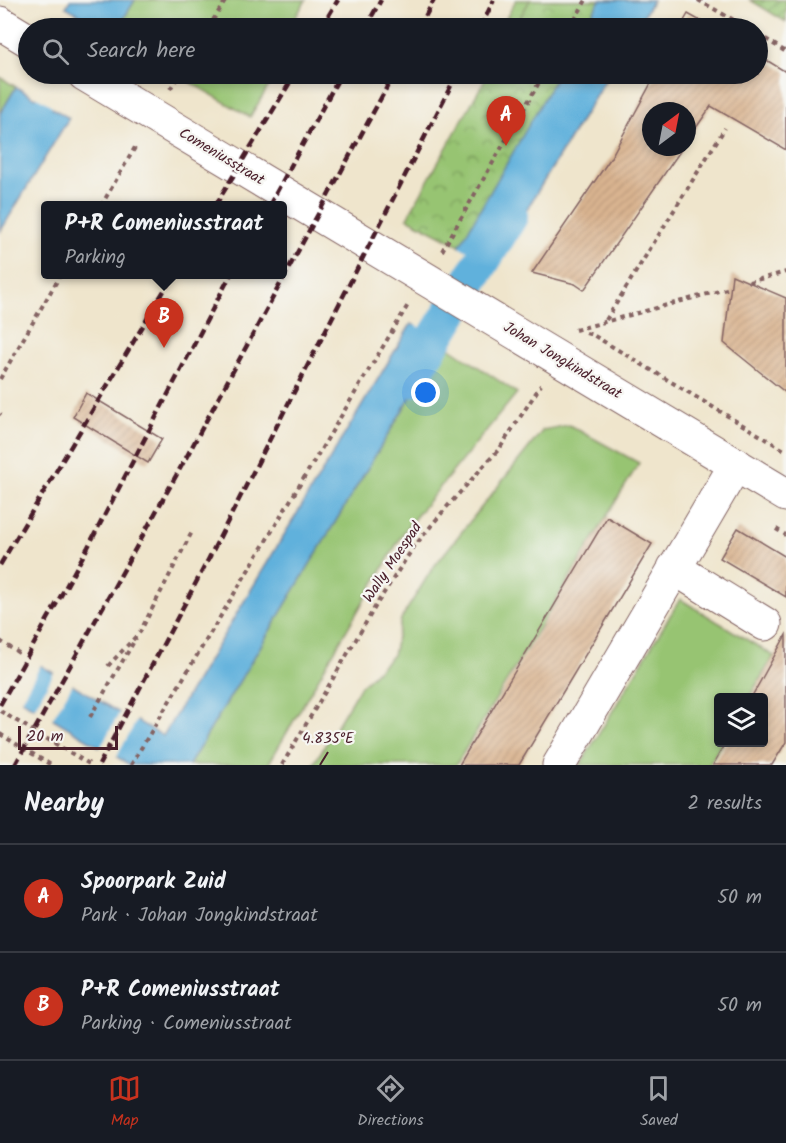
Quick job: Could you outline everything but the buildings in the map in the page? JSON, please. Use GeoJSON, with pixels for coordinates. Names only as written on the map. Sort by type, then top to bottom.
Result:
{"type":"FeatureCollection","features":[{"type":"Feature","properties":{"kind":"street","name":"Comeniusstraat"},"geometry":{"type":"LineString","coordinates":[[101,84],[390,256]]}},
{"type":"Feature","properties":{"kind":"street","name":"Johan Jongkindstraat"},"geometry":{"type":"LineString","coordinates":[[390,256],[786,495]]}},
{"type":"Feature","properties":{"kind":"street"},"geometry":{"type":"LineString","coordinates":[[559,765],[736,464]]}},
{"type":"Feature","properties":{"kind":"street"},"geometry":{"type":"LineString","coordinates":[[674,568],[765,624]]}},
{"type":"Feature","properties":{"kind":"path"},"geometry":{"type":"LineString","coordinates":[[214,18],[226,0]]}},
{"type":"Feature","properties":{"kind":"path"},"geometry":{"type":"LineString","coordinates":[[576,18],[586,0]]}},
{"type":"Feature","properties":{"kind":"path"},"geometry":{"type":"LineString","coordinates":[[698,0],[730,18]]}},
{"type":"Feature","properties":{"kind":"path"},"geometry":{"type":"LineString","coordinates":[[768,40],[786,52]]}},
{"type":"Feature","properties":{"kind":"path"},"geometry":{"type":"LineString","coordinates":[[131,765],[429,279],[538,84]]}},
{"type":"Feature","properties":{"kind":"path"},"geometry":{"type":"LineString","coordinates":[[103,201],[143,109]]}},
{"type":"Feature","properties":{"kind":"path"},"geometry":{"type":"LineString","coordinates":[[606,321],[725,128]]}},
{"type":"Feature","properties":{"kind":"path"},"geometry":{"type":"LineString","coordinates":[[749,282],[786,272]]}},
{"type":"Feature","properties":{"kind":"path"},"geometry":{"type":"LineString","coordinates":[[0,379],[58,279]]}},
{"type":"Feature","properties":{"kind":"path"},"geometry":{"type":"LineString","coordinates":[[730,288],[574,330],[593,335],[786,451]]}},
{"type":"Feature","properties":{"kind":"path","name":"Wally Moespad"},"geometry":{"type":"LineString","coordinates":[[282,765],[378,602],[413,548],[500,447],[541,386]]}},
{"type":"Feature","properties":{"kind":"path"},"geometry":{"type":"LineString","coordinates":[[90,717],[140,632],[192,532]]}},
{"type":"Feature","properties":{"kind":"path"},"geometry":{"type":"LineString","coordinates":[[108,666],[140,632]]}},
{"type":"Feature","properties":{"kind":"path"},"geometry":{"type":"LineString","coordinates":[[0,641],[22,655]]}},
{"type":"Feature","properties":{"kind":"path"},"geometry":{"type":"LineString","coordinates":[[0,711],[91,765]]}},
{"type":"Feature","properties":{"kind":"path"},"geometry":{"type":"LineString","coordinates":[[0,734],[51,765]]}},
{"type":"Feature","properties":{"kind":"green space"},"geometry":{"type":"Polygon","coordinates":[[[135,0],[306,0],[295,18],[124,18],[135,0]]]}},
{"type":"Feature","properties":{"kind":"green space"},"geometry":{"type":"Polygon","coordinates":[[[516,0],[600,0],[590,18],[506,18],[516,0]]]}},
{"type":"Feature","properties":{"kind":"green space"},"geometry":{"type":"Polygon","coordinates":[[[530,0],[653,0],[642,18],[520,18],[530,0]]]}},
{"type":"Feature","properties":{"kind":"green space"},"geometry":{"type":"Polygon","coordinates":[[[750,0],[786,0],[786,22],[750,0]]]}},
{"type":"Feature","properties":{"kind":"green space"},"geometry":{"type":"Polygon","coordinates":[[[0,77],[16,87],[0,114],[0,77]]]}},
{"type":"Feature","properties":{"kind":"green space"},"geometry":{"type":"Polygon","coordinates":[[[193,84],[270,84],[250,117],[193,84]]]}},
{"type":"Feature","properties":{"kind":"green space"},"geometry":{"type":"Polygon","coordinates":[[[482,84],[603,84],[494,263],[407,218],[482,84]]]}},
{"type":"Feature","properties":{"kind":"green space"},"geometry":{"type":"Polygon","coordinates":[[[443,343],[517,393],[405,530],[268,765],[189,765],[443,343]]]}},
{"type":"Feature","properties":{"kind":"green space"},"geometry":{"type":"Polygon","coordinates":[[[569,425],[639,463],[456,765],[313,765],[360,687],[393,655],[401,619],[432,569],[543,430],[569,425]]]}},
{"type":"Feature","properties":{"kind":"green space"},"geometry":{"type":"Polygon","coordinates":[[[680,599],[774,656],[751,693],[714,693],[714,747],[720,747],[709,765],[580,765],[680,599]]]}},
{"type":"Feature","properties":{"kind":"water"},"geometry":{"type":"Polygon","coordinates":[[[70,0],[135,0],[124,18],[83,18],[66,7],[70,0]]]}},
{"type":"Feature","properties":{"kind":"water"},"geometry":{"type":"Polygon","coordinates":[[[600,0],[653,0],[642,18],[590,18],[600,0]]]}},
{"type":"Feature","properties":{"kind":"water"},"geometry":{"type":"Polygon","coordinates":[[[45,84],[66,84],[52,108],[69,118],[0,232],[0,114],[16,87],[36,98],[45,84]]]}},
{"type":"Feature","properties":{"kind":"water"},"geometry":{"type":"Polygon","coordinates":[[[552,84],[603,84],[494,263],[475,252],[427,333],[443,343],[189,765],[130,765],[10,693],[0,648],[30,659],[133,721],[163,736],[411,324],[414,325],[552,84]]]}},
{"type":"Feature","properties":{"kind":"pier"},"geometry":{"type":"Polygon","coordinates":[[[41,84],[69,84],[55,108],[34,95],[41,84]]]}},
{"type":"Feature","properties":{"kind":"pier"},"geometry":{"type":"Polygon","coordinates":[[[457,245],[476,256],[431,332],[446,343],[410,322],[413,321],[457,245]]]}},
{"type":"Feature","properties":{"kind":"pier"},"geometry":{"type":"Polygon","coordinates":[[[0,645],[42,663],[20,702],[0,692],[0,645]]]}},
{"type":"Feature","properties":{"kind":"pier"},"geometry":{"type":"Polygon","coordinates":[[[55,671],[74,682],[51,721],[33,710],[55,671]]]}},
{"type":"Feature","properties":{"kind":"pier"},"geometry":{"type":"Polygon","coordinates":[[[121,710],[138,718],[115,760],[99,750],[121,710]]]}},
{"type":"Feature","properties":{"kind":"waterway"},"geometry":{"type":"LineString","coordinates":[[410,379],[510,216]]}},
{"type":"Feature","properties":{"kind":"railway"},"geometry":{"type":"LineString","coordinates":[[327,18],[338,0]]}},
{"type":"Feature","properties":{"kind":"railway"},"geometry":{"type":"LineString","coordinates":[[371,18],[381,0]]}},
{"type":"Feature","properties":{"kind":"railway"},"geometry":{"type":"LineString","coordinates":[[424,18],[434,0]]}},
{"type":"Feature","properties":{"kind":"railway"},"geometry":{"type":"LineString","coordinates":[[485,18],[494,0]]}},
{"type":"Feature","properties":{"kind":"railway"},"geometry":{"type":"LineString","coordinates":[[218,201],[289,84]]}},
{"type":"Feature","properties":{"kind":"railway"},"geometry":{"type":"LineString","coordinates":[[272,201],[336,84]]}},
{"type":"Feature","properties":{"kind":"railway"},"geometry":{"type":"LineString","coordinates":[[287,271],[389,84]]}},
{"type":"Feature","properties":{"kind":"railway"},"geometry":{"type":"LineString","coordinates":[[99,765],[208,560],[452,84]]}},
{"type":"Feature","properties":{"kind":"railway"},"geometry":{"type":"LineString","coordinates":[[0,565],[171,279]]}},
{"type":"Feature","properties":{"kind":"railway"},"geometry":{"type":"LineString","coordinates":[[0,705],[88,547],[228,279]]}},
{"type":"Feature","properties":{"kind":"railway"},"geometry":{"type":"LineString","coordinates":[[15,765],[283,279]]}},
{"type":"Feature","properties":{"kind":"place","name":"Spoorpark Zuid"},"geometry":{"type":"Point","coordinates":[506,146]}},
{"type":"Feature","properties":{"kind":"place","name":"P+R Comeniusstraat"},"geometry":{"type":"Point","coordinates":[164,348]}}]}
